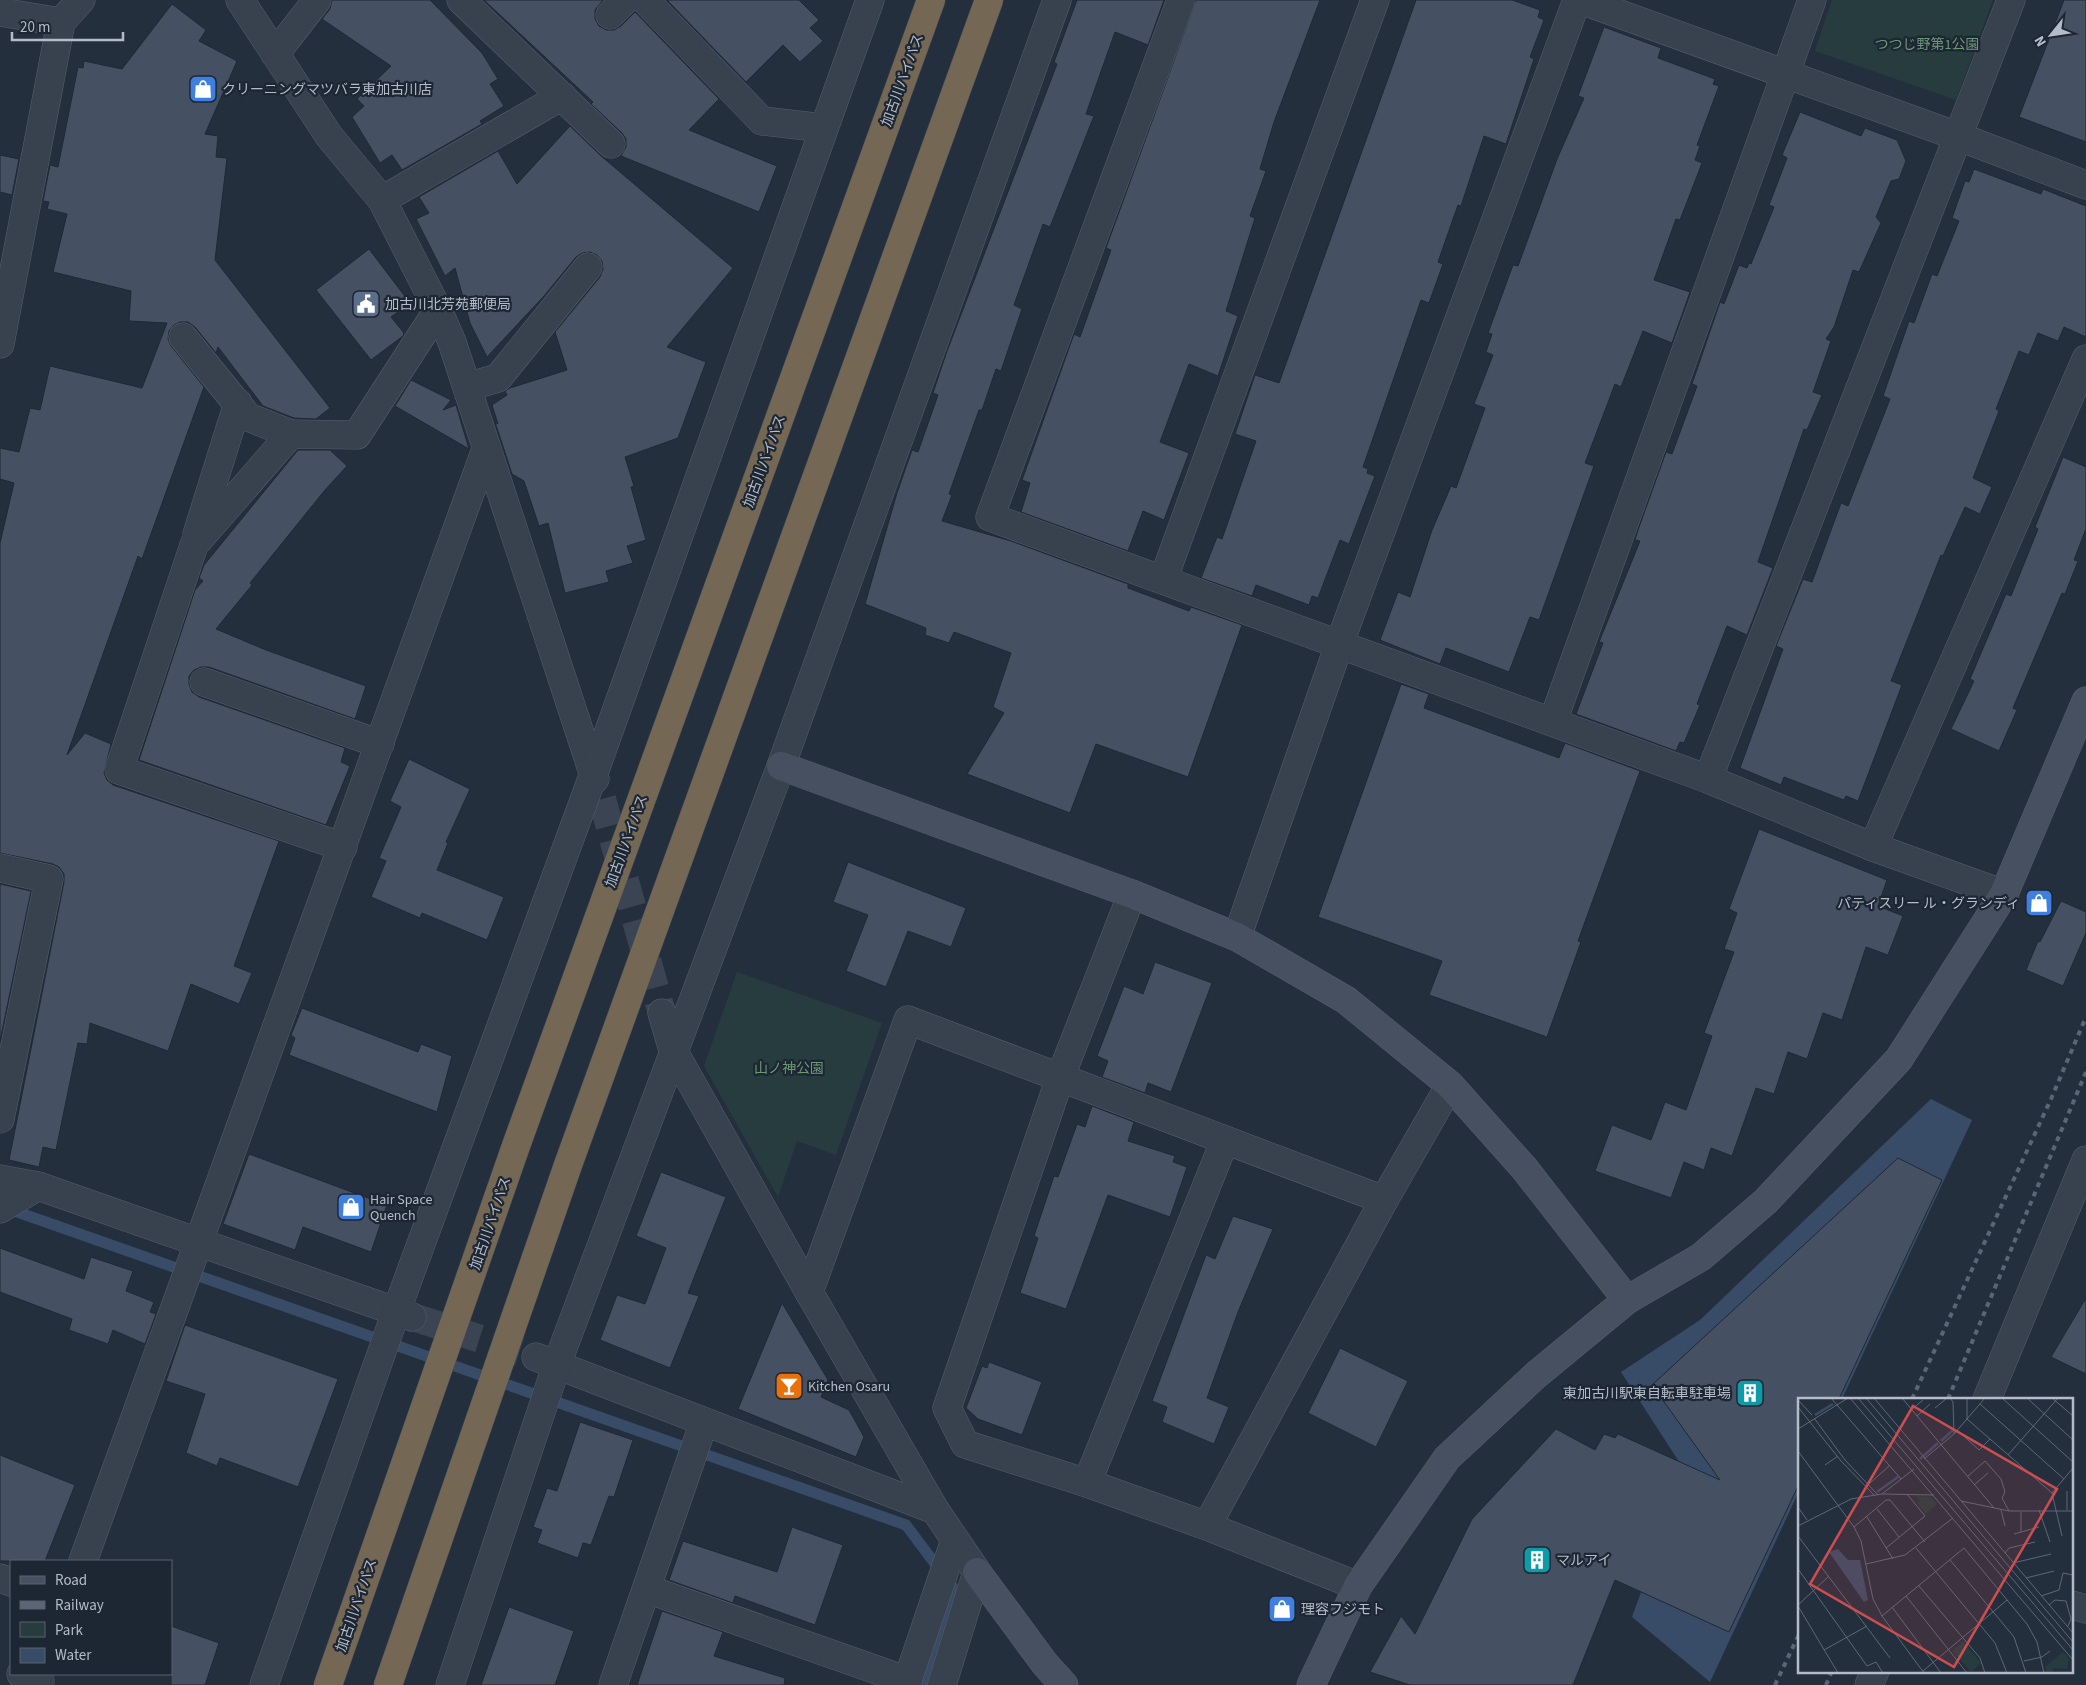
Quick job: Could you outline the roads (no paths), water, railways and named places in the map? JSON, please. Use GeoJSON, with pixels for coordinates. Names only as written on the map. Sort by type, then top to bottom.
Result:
{"type":"FeatureCollection","features":[{"type":"Feature","properties":{"kind":"highway","name":"加古川バイパス"},"geometry":{"type":"LineString","coordinates":[[328,1685],[517,1144],[930,0]]}},
{"type":"Feature","properties":{"kind":"highway"},"geometry":{"type":"LineString","coordinates":[[388,1685],[568,1165],[989,0]]}},
{"type":"Feature","properties":{"kind":"street"},"geometry":{"type":"LineString","coordinates":[[0,344],[61,22],[81,0]]}},
{"type":"Feature","properties":{"kind":"street"},"geometry":{"type":"LineString","coordinates":[[240,0],[329,136],[382,200],[438,310],[452,342],[602,799]]}},
{"type":"Feature","properties":{"kind":"street"},"geometry":{"type":"LineString","coordinates":[[275,54],[318,0]]}},
{"type":"Feature","properties":{"kind":"street"},"geometry":{"type":"LineString","coordinates":[[645,0],[762,121],[824,128]]}},
{"type":"Feature","properties":{"kind":"street"},"geometry":{"type":"LineString","coordinates":[[450,1685],[546,1361],[673,1050],[782,766],[1057,0]]}},
{"type":"Feature","properties":{"kind":"street"},"geometry":{"type":"LineString","coordinates":[[1181,0],[990,517],[1553,721],[1708,779],[1874,847],[2004,894]]}},
{"type":"Feature","properties":{"kind":"street"},"geometry":{"type":"LineString","coordinates":[[1163,580],[1375,0]]}},
{"type":"Feature","properties":{"kind":"street"},"geometry":{"type":"LineString","coordinates":[[1237,937],[1339,645],[1579,0],[1957,136],[2086,186]]}},
{"type":"Feature","properties":{"kind":"street"},"geometry":{"type":"LineString","coordinates":[[1553,721],[1812,0]]}},
{"type":"Feature","properties":{"kind":"street"},"geometry":{"type":"LineString","coordinates":[[1708,779],[2011,0]]}},
{"type":"Feature","properties":{"kind":"street"},"geometry":{"type":"LineString","coordinates":[[468,2],[611,144]]}},
{"type":"Feature","properties":{"kind":"street"},"geometry":{"type":"LineString","coordinates":[[264,1685],[404,1315],[867,2]]}},
{"type":"Feature","properties":{"kind":"street"},"geometry":{"type":"LineString","coordinates":[[0,12],[61,22]]}},
{"type":"Feature","properties":{"kind":"street"},"geometry":{"type":"LineString","coordinates":[[382,200],[562,96]]}},
{"type":"Feature","properties":{"kind":"street"},"geometry":{"type":"LineString","coordinates":[[466,387],[498,378],[588,267]]}},
{"type":"Feature","properties":{"kind":"street"},"geometry":{"type":"LineString","coordinates":[[183,337],[248,417],[291,434],[357,435],[438,310]]}},
{"type":"Feature","properties":{"kind":"street"},"geometry":{"type":"LineString","coordinates":[[1874,847],[2086,359]]}},
{"type":"Feature","properties":{"kind":"street"},"geometry":{"type":"LineString","coordinates":[[238,403],[194,545],[119,770],[344,847]]}},
{"type":"Feature","properties":{"kind":"street"},"geometry":{"type":"LineString","coordinates":[[194,545],[291,434]]}},
{"type":"Feature","properties":{"kind":"street"},"geometry":{"type":"LineString","coordinates":[[83,1560],[197,1243],[344,847],[486,449]]}},
{"type":"Feature","properties":{"kind":"street"},"geometry":{"type":"LineString","coordinates":[[204,682],[380,744]]}},
{"type":"Feature","properties":{"kind":"street"},"geometry":{"type":"LineString","coordinates":[[1311,1685],[1358,1586],[1447,1458],[1536,1375],[1627,1300],[1701,1257],[1766,1201],[1899,1059],[2004,894],[2086,701]]}},
{"type":"Feature","properties":{"kind":"street"},"geometry":{"type":"LineString","coordinates":[[782,766],[1132,894],[1237,937],[1346,1000],[1450,1085],[1524,1168],[1627,1300]]}},
{"type":"Feature","properties":{"kind":"street"},"geometry":{"type":"LineString","coordinates":[[0,868],[49,879],[0,1119]]}},
{"type":"Feature","properties":{"kind":"street"},"geometry":{"type":"LineString","coordinates":[[1132,894],[1060,1078],[947,1408],[964,1444],[1087,1483],[1207,1526],[1358,1586]]}},
{"type":"Feature","properties":{"kind":"street"},"geometry":{"type":"LineString","coordinates":[[662,1013],[673,1050],[808,1292],[935,1510],[977,1572],[1064,1685]]}},
{"type":"Feature","properties":{"kind":"street"},"geometry":{"type":"LineString","coordinates":[[808,1292],[908,1020],[1384,1200]]}},
{"type":"Feature","properties":{"kind":"street"},"geometry":{"type":"LineString","coordinates":[[1207,1526],[1384,1200],[1450,1085]]}},
{"type":"Feature","properties":{"kind":"street"},"geometry":{"type":"LineString","coordinates":[[1087,1483],[1226,1140]]}},
{"type":"Feature","properties":{"kind":"street"},"geometry":{"type":"LineString","coordinates":[[1987,1398],[2086,1160]]}},
{"type":"Feature","properties":{"kind":"street"},"geometry":{"type":"LineString","coordinates":[[0,1179],[38,1186],[404,1315]]}},
{"type":"Feature","properties":{"kind":"street"},"geometry":{"type":"LineString","coordinates":[[0,1209],[38,1186]]}},
{"type":"Feature","properties":{"kind":"street"},"geometry":{"type":"LineString","coordinates":[[546,1361],[935,1510]]}},
{"type":"Feature","properties":{"kind":"street"},"geometry":{"type":"LineString","coordinates":[[613,1685],[704,1422]]}},
{"type":"Feature","properties":{"kind":"street"},"geometry":{"type":"LineString","coordinates":[[647,1589],[907,1683],[955,1540]]}},
{"type":"Feature","properties":{"kind":"street"},"geometry":{"type":"LineString","coordinates":[[942,1685],[977,1572]]}},
{"type":"Feature","properties":{"kind":"street"},"geometry":{"type":"LineString","coordinates":[[2074,1606],[2086,1610]]}},
{"type":"Feature","properties":{"kind":"street"},"geometry":{"type":"LineString","coordinates":[[1869,1685],[1875,1672]]}},
{"type":"Feature","properties":{"kind":"water","name":"東加古川駅東自転車駐車場"},"geometry":{"type":"Polygon","coordinates":[[[1931,1099],[1972,1120],[1842,1398],[1798,1398],[1798,1493],[1710,1682],[1632,1617],[1685,1471],[1621,1372],[1700,1320],[1931,1099]]]}},
{"type":"Feature","properties":{"kind":"waterway"},"geometry":{"type":"LineString","coordinates":[[6,1208],[906,1525],[954,1589],[923,1685]]}},
{"type":"Feature","properties":{"kind":"tunnel"},"geometry":{"type":"LineString","coordinates":[[602,799],[662,1013]]}},
{"type":"Feature","properties":{"kind":"tunnel"},"geometry":{"type":"LineString","coordinates":[[413,1317],[536,1357]]}},
{"type":"Feature","properties":{"kind":"railway"},"geometry":{"type":"LineString","coordinates":[[1912,1398],[2051,1099],[2086,1017]]}},
{"type":"Feature","properties":{"kind":"railway"},"geometry":{"type":"LineString","coordinates":[[1948,1398],[2086,1072]]}},
{"type":"Feature","properties":{"kind":"railway"},"geometry":{"type":"LineString","coordinates":[[1775,1685],[1798,1636]]}},
{"type":"Feature","properties":{"kind":"railway"},"geometry":{"type":"LineString","coordinates":[[1826,1685],[1832,1672]]}},
{"type":"Feature","properties":{"kind":"place","name":"クリーニングマツバラ東加古川店"},"geometry":{"type":"Point","coordinates":[203,89]}},
{"type":"Feature","properties":{"kind":"place","name":"加古川北芳苑郵便局"},"geometry":{"type":"Point","coordinates":[366,304]}},
{"type":"Feature","properties":{"kind":"place","name":"パティスリー ル・グランディ"},"geometry":{"type":"Point","coordinates":[2039,903]}},
{"type":"Feature","properties":{"kind":"place","name":"Hair Space Quench"},"geometry":{"type":"Point","coordinates":[351,1207]}},
{"type":"Feature","properties":{"kind":"place","name":"Kitchen Osaru"},"geometry":{"type":"Point","coordinates":[789,1386]}},
{"type":"Feature","properties":{"kind":"place","name":"東加古川駅東自転車駐車場"},"geometry":{"type":"Point","coordinates":[1750,1393]}},
{"type":"Feature","properties":{"kind":"place","name":"マルアイ"},"geometry":{"type":"Point","coordinates":[1537,1560]}},
{"type":"Feature","properties":{"kind":"place","name":"理容フジモト"},"geometry":{"type":"Point","coordinates":[1282,1609]}},
{"type":"Feature","properties":{"kind":"park label","name":"つつじ野第1公園"},"geometry":{"type":"Point","coordinates":[1927,44]}},
{"type":"Feature","properties":{"kind":"park label","name":"山ノ神公園"},"geometry":{"type":"Point","coordinates":[789,1068]}}]}
